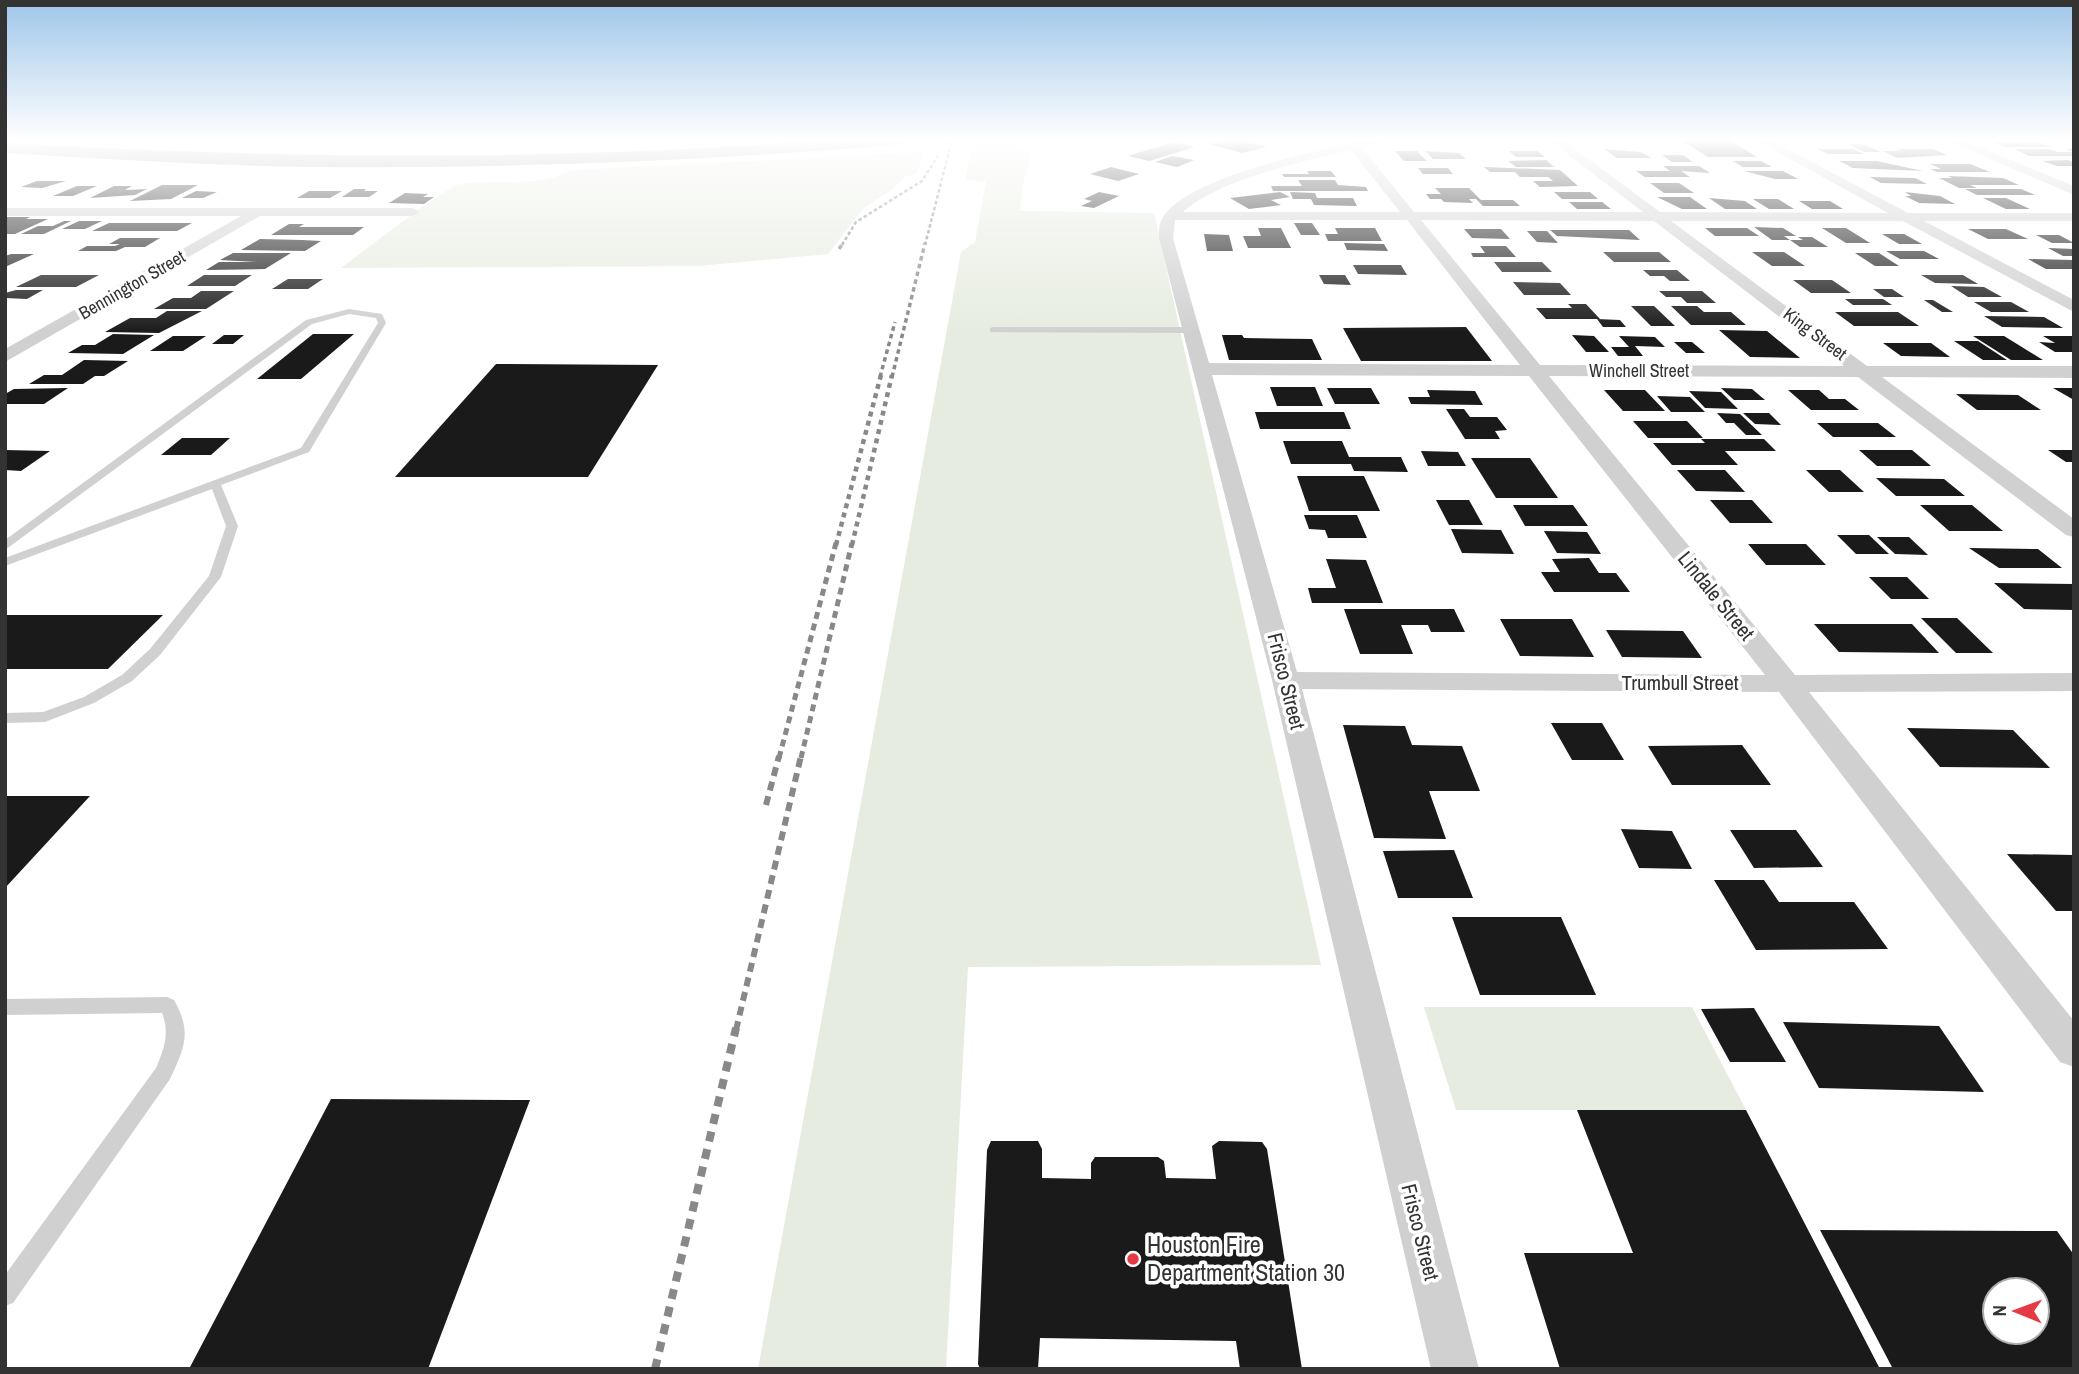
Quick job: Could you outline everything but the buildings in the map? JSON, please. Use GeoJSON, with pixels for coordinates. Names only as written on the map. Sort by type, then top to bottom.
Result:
{"type":"FeatureCollection","features":[{"type":"Feature","properties":{"kind":"street"},"geometry":{"type":"LineString","coordinates":[[1171,216],[1183,204]]}},
{"type":"Feature","properties":{"kind":"street","name":"Lindale Street"},"geometry":{"type":"LineString","coordinates":[[1404,204],[1534,371],[1787,684],[2074,1051]]}},
{"type":"Feature","properties":{"kind":"street","name":"King Street"},"geometry":{"type":"LineString","coordinates":[[1641,204],[2074,530]]}},
{"type":"Feature","properties":{"kind":"street"},"geometry":{"type":"LineString","coordinates":[[1881,204],[2074,307]]}},
{"type":"Feature","properties":{"kind":"street"},"geometry":{"type":"LineString","coordinates":[[5,212],[413,212]]}},
{"type":"Feature","properties":{"kind":"street","name":"Bennington Street"},"geometry":{"type":"LineString","coordinates":[[5,357],[258,212]]}},
{"type":"Feature","properties":{"kind":"street"},"geometry":{"type":"LineString","coordinates":[[1171,216],[2074,217]]}},
{"type":"Feature","properties":{"kind":"street","name":"Frisco Street"},"geometry":{"type":"LineString","coordinates":[[1171,216],[1166,226],[1166,238],[1204,369],[1286,680],[1455,1369]]}},
{"type":"Feature","properties":{"kind":"street","name":"Winchell Street"},"geometry":{"type":"LineString","coordinates":[[1204,369],[2074,372]]}},
{"type":"Feature","properties":{"kind":"street","name":"Trumbull Street"},"geometry":{"type":"LineString","coordinates":[[1286,680],[1787,684],[2074,682]]}},
{"type":"Feature","properties":{"kind":"lane"},"geometry":{"type":"LineString","coordinates":[[5,546],[309,322],[349,311],[379,316],[382,323],[305,450],[5,562]]}},
{"type":"Feature","properties":{"kind":"lane"},"geometry":{"type":"LineString","coordinates":[[993,330],[1193,330]]}},
{"type":"Feature","properties":{"kind":"lane"},"geometry":{"type":"LineString","coordinates":[[5,718],[45,717],[89,700],[127,678],[155,652],[215,577],[232,526],[215,483]]}},
{"type":"Feature","properties":{"kind":"lane"},"geometry":{"type":"LineString","coordinates":[[5,1007],[167,1005],[178,1022],[176,1045],[163,1073],[5,1295]]}},
{"type":"Feature","properties":{"kind":"shaded area"},"geometry":{"type":"Polygon","coordinates":[[[427,204],[870,204],[863,209],[828,254],[699,266],[341,268],[427,204]]]}},
{"type":"Feature","properties":{"kind":"shaded area"},"geometry":{"type":"Polygon","coordinates":[[[982,204],[1021,204],[1020,211],[1154,213],[1321,965],[968,967],[946,1369],[758,1369],[961,252],[975,242],[982,204]]]}},
{"type":"Feature","properties":{"kind":"shaded area"},"geometry":{"type":"Polygon","coordinates":[[[1424,1007],[1692,1007],[1746,1110],[1456,1110],[1424,1007]]]}},
{"type":"Feature","properties":{"kind":"railway"},"geometry":{"type":"LineString","coordinates":[[842,245],[856,222],[885,204]]}},
{"type":"Feature","properties":{"kind":"railway"},"geometry":{"type":"LineString","coordinates":[[925,245],[936,204]]}},
{"type":"Feature","properties":{"kind":"railway"},"geometry":{"type":"LineString","coordinates":[[839,249],[843,243]]}},
{"type":"Feature","properties":{"kind":"railway"},"geometry":{"type":"LineString","coordinates":[[892,377],[925,243]]}},
{"type":"Feature","properties":{"kind":"railway"},"geometry":{"type":"LineString","coordinates":[[880,377],[895,322]]}},
{"type":"Feature","properties":{"kind":"railway"},"geometry":{"type":"LineString","coordinates":[[836,545],[881,375]]}},
{"type":"Feature","properties":{"kind":"railway"},"geometry":{"type":"LineString","coordinates":[[852,545],[892,375]]}},
{"type":"Feature","properties":{"kind":"railway"},"geometry":{"type":"LineString","coordinates":[[779,758],[836,543]]}},
{"type":"Feature","properties":{"kind":"railway"},"geometry":{"type":"LineString","coordinates":[[801,758],[852,543]]}},
{"type":"Feature","properties":{"kind":"railway"},"geometry":{"type":"LineString","coordinates":[[766,805],[779,756]]}},
{"type":"Feature","properties":{"kind":"railway"},"geometry":{"type":"LineString","coordinates":[[736,1030],[801,756]]}},
{"type":"Feature","properties":{"kind":"railway"},"geometry":{"type":"LineString","coordinates":[[655,1369],[736,1028]]}},
{"type":"Feature","properties":{"kind":"place","name":"Houston Fire Department Station 30"},"geometry":{"type":"Point","coordinates":[1133,1259]}}]}
